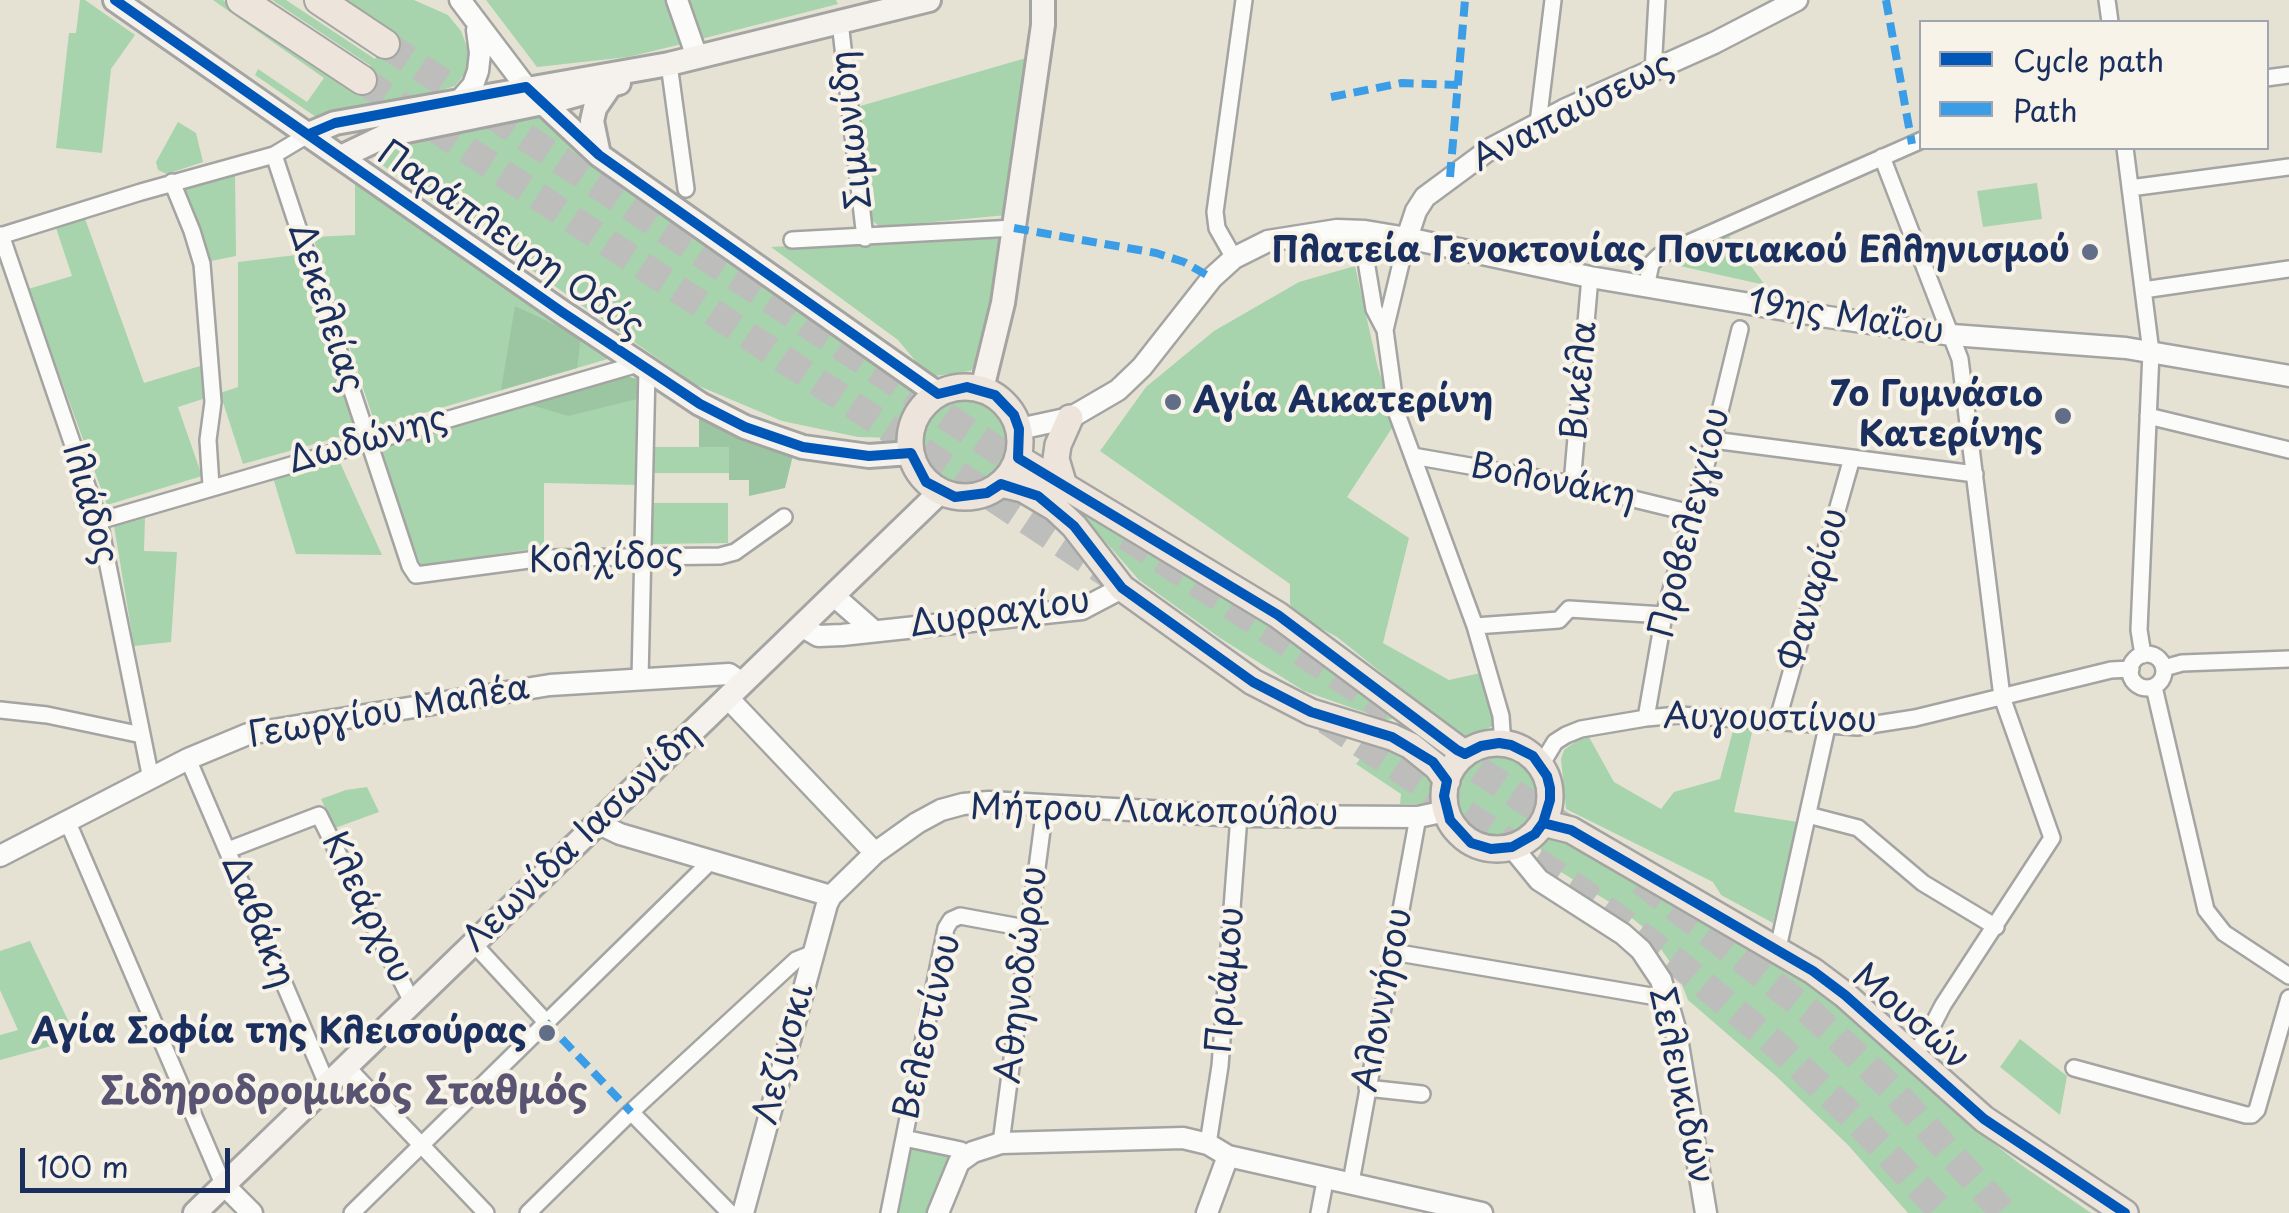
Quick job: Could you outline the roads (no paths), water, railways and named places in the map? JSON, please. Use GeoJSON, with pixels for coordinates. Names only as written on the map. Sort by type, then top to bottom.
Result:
{"type":"FeatureCollection","features":[{"type":"Feature","properties":{"kind":"highway"},"geometry":{"type":"LineString","coordinates":[[240,0],[362,80]]}},
{"type":"Feature","properties":{"kind":"highway"},"geometry":{"type":"LineString","coordinates":[[319,0],[385,44]]}},
{"type":"Feature","properties":{"kind":"main road","name":"Παράπλευρη Οδός"},"geometry":{"type":"LineString","coordinates":[[115,0],[642,367],[745,427],[803,446],[869,456],[911,453]]}},
{"type":"Feature","properties":{"kind":"main road"},"geometry":{"type":"LineString","coordinates":[[341,157],[386,135],[534,95],[929,0]]}},
{"type":"Feature","properties":{"kind":"main road"},"geometry":{"type":"LineString","coordinates":[[1026,0],[1043,25]]}},
{"type":"Feature","properties":{"kind":"main road"},"geometry":{"type":"LineString","coordinates":[[982,389],[1003,303],[1043,25],[1043,0]]}},
{"type":"Feature","properties":{"kind":"main road"},"geometry":{"type":"LineString","coordinates":[[1043,25],[1053,0]]}},
{"type":"Feature","properties":{"kind":"main road"},"geometry":{"type":"LineString","coordinates":[[309,134],[335,123],[460,100],[610,86],[669,64]]}},
{"type":"Feature","properties":{"kind":"main road"},"geometry":{"type":"LineString","coordinates":[[599,155],[592,121],[610,86]]}},
{"type":"Feature","properties":{"kind":"main road"},"geometry":{"type":"LineString","coordinates":[[534,95],[599,155],[938,394]]}},
{"type":"Feature","properties":{"kind":"main road"},"geometry":{"type":"LineString","coordinates":[[967,386],[982,389],[1006,404],[1019,429],[1018,458],[1001,484],[972,497],[940,492],[916,469],[910,436],[914,419],[924,404],[938,394],[967,386]]}},
{"type":"Feature","properties":{"kind":"main road"},"geometry":{"type":"LineString","coordinates":[[1064,486],[1056,459],[1070,418]]}},
{"type":"Feature","properties":{"kind":"main road"},"geometry":{"type":"LineString","coordinates":[[1018,458],[1278,616],[1465,754]]}},
{"type":"Feature","properties":{"kind":"main road"},"geometry":{"type":"LineString","coordinates":[[1001,484],[1023,490],[1055,508],[1074,526],[1122,588],[1253,682],[1311,712],[1411,746],[1438,767],[1446,780],[1446,810],[1456,829],[1471,842],[1491,849],[1512,847],[1535,834],[1543,823],[1550,788],[1541,765],[1522,749],[1499,743],[1481,746],[1465,754],[1446,780]]}},
{"type":"Feature","properties":{"kind":"main road","name":"Λεωνίδα Ιασωνίδη"},"geometry":{"type":"LineString","coordinates":[[195,1213],[940,492]]}},
{"type":"Feature","properties":{"kind":"main road","name":"Μουσών"},"geometry":{"type":"LineString","coordinates":[[1543,823],[1571,830],[1778,948],[1845,995],[1984,1119],[2125,1213]]}},
{"type":"Feature","properties":{"kind":"street"},"geometry":{"type":"LineString","coordinates":[[460,0],[534,95]]}},
{"type":"Feature","properties":{"kind":"street"},"geometry":{"type":"LineString","coordinates":[[677,0],[697,56]]}},
{"type":"Feature","properties":{"kind":"street"},"geometry":{"type":"LineString","coordinates":[[1234,258],[1216,228],[1214,212],[1244,0]]}},
{"type":"Feature","properties":{"kind":"street"},"geometry":{"type":"LineString","coordinates":[[1538,123],[1553,0]]}},
{"type":"Feature","properties":{"kind":"street"},"geometry":{"type":"LineString","coordinates":[[1653,72],[1658,0]]}},
{"type":"Feature","properties":{"kind":"street","name":"Αναπαύσεως"},"geometry":{"type":"LineString","coordinates":[[1385,330],[1416,210],[1432,189],[1490,149],[1538,123],[1653,72],[1796,0]]}},
{"type":"Feature","properties":{"kind":"street","name":"Σιμωνίδη"},"geometry":{"type":"LineString","coordinates":[[840,22],[865,238]]}},
{"type":"Feature","properties":{"kind":"street"},"geometry":{"type":"LineString","coordinates":[[460,100],[473,85],[478,71],[476,23]]}},
{"type":"Feature","properties":{"kind":"street"},"geometry":{"type":"LineString","coordinates":[[669,64],[686,189]]}},
{"type":"Feature","properties":{"kind":"street"},"geometry":{"type":"LineString","coordinates":[[1,235],[274,155],[309,134]]}},
{"type":"Feature","properties":{"kind":"street"},"geometry":{"type":"LineString","coordinates":[[1646,287],[1650,264],[1659,256],[1919,141]]}},
{"type":"Feature","properties":{"kind":"street"},"geometry":{"type":"LineString","coordinates":[[2125,150],[2151,352],[2139,630],[2143,655]]}},
{"type":"Feature","properties":{"kind":"street","name":"Δεκελείας"},"geometry":{"type":"LineString","coordinates":[[274,155],[416,575]]}},
{"type":"Feature","properties":{"kind":"street"},"geometry":{"type":"LineString","coordinates":[[1882,157],[1960,359],[2002,697],[2052,838],[1943,1005],[1906,1052]]}},
{"type":"Feature","properties":{"kind":"street"},"geometry":{"type":"LineString","coordinates":[[2130,188],[2289,168]]}},
{"type":"Feature","properties":{"kind":"street"},"geometry":{"type":"LineString","coordinates":[[172,182],[202,264],[213,402],[208,440],[211,486]]}},
{"type":"Feature","properties":{"kind":"street"},"geometry":{"type":"LineString","coordinates":[[792,240],[1014,228]]}},
{"type":"Feature","properties":{"kind":"street","name":"19ης Μαΐου"},"geometry":{"type":"LineString","coordinates":[[1070,418],[1118,390],[1212,278],[1234,258],[1268,241],[1290,236],[1365,231],[1646,287],[1952,335],[2151,352],[2289,376]]}},
{"type":"Feature","properties":{"kind":"street","name":"Αναπαύσεως"},"geometry":{"type":"LineString","coordinates":[[1365,231],[1364,255],[1374,309],[1385,330],[1396,411],[1475,626],[1501,716],[1499,743]]}},
{"type":"Feature","properties":{"kind":"street","name":"Ιλιάδος"},"geometry":{"type":"LineString","coordinates":[[1,235],[99,521],[152,779]]}},
{"type":"Feature","properties":{"kind":"street"},"geometry":{"type":"LineString","coordinates":[[2143,290],[2289,269]]}},
{"type":"Feature","properties":{"kind":"street","name":"Βικέλα"},"geometry":{"type":"LineString","coordinates":[[1572,484],[1590,277]]}},
{"type":"Feature","properties":{"kind":"street","name":"Προβελεγγίου"},"geometry":{"type":"LineString","coordinates":[[1646,718],[1664,614],[1740,329]]}},
{"type":"Feature","properties":{"kind":"street"},"geometry":{"type":"LineString","coordinates":[[640,679],[644,556],[642,367]]}},
{"type":"Feature","properties":{"kind":"street","name":"Δωδώνης"},"geometry":{"type":"LineString","coordinates":[[99,521],[368,441],[642,367]]}},
{"type":"Feature","properties":{"kind":"street"},"geometry":{"type":"LineString","coordinates":[[2148,416],[2289,450]]}},
{"type":"Feature","properties":{"kind":"street"},"geometry":{"type":"LineString","coordinates":[[1019,429],[1070,418]]}},
{"type":"Feature","properties":{"kind":"street"},"geometry":{"type":"LineString","coordinates":[[1713,440],[1975,474]]}},
{"type":"Feature","properties":{"kind":"street","name":"Βολονάκη"},"geometry":{"type":"LineString","coordinates":[[1413,456],[1572,484],[1692,513]]}},
{"type":"Feature","properties":{"kind":"street","name":"Φαναρίου"},"geometry":{"type":"LineString","coordinates":[[1777,722],[1852,458]]}},
{"type":"Feature","properties":{"kind":"street","name":"Κολχίδος"},"geometry":{"type":"LineString","coordinates":[[416,575],[544,558],[720,556],[735,552],[784,517]]}},
{"type":"Feature","properties":{"kind":"street","name":"Δυρραχίου"},"geometry":{"type":"LineString","coordinates":[[801,626],[818,636],[1082,609],[1122,588]]}},
{"type":"Feature","properties":{"kind":"street"},"geometry":{"type":"LineString","coordinates":[[833,595],[874,631]]}},
{"type":"Feature","properties":{"kind":"street"},"geometry":{"type":"LineString","coordinates":[[1475,626],[1559,620],[1569,608],[1664,614]]}},
{"type":"Feature","properties":{"kind":"street"},"geometry":{"type":"LineString","coordinates":[[2143,655],[2154,656],[2164,668],[2162,679],[2144,688],[2135,683],[2130,669],[2143,655]]}},
{"type":"Feature","properties":{"kind":"street"},"geometry":{"type":"LineString","coordinates":[[2164,668],[2289,659]]}},
{"type":"Feature","properties":{"kind":"street","name":"Αυγουστίνου"},"geometry":{"type":"LineString","coordinates":[[1541,765],[1555,742],[1566,735],[1646,718],[1679,716],[1827,727],[1884,724],[2111,670],[2130,669]]}},
{"type":"Feature","properties":{"kind":"street","name":"Γεωργίου Μαλέα"},"geometry":{"type":"LineString","coordinates":[[0,856],[188,759],[225,742],[269,729],[506,691],[640,679],[729,674],[735,690]]}},
{"type":"Feature","properties":{"kind":"street"},"geometry":{"type":"LineString","coordinates":[[2154,686],[2206,910],[2224,932],[2289,976]]}},
{"type":"Feature","properties":{"kind":"street"},"geometry":{"type":"LineString","coordinates":[[735,690],[876,853]]}},
{"type":"Feature","properties":{"kind":"street"},"geometry":{"type":"LineString","coordinates":[[0,710],[46,715],[142,735]]}},
{"type":"Feature","properties":{"kind":"street"},"geometry":{"type":"LineString","coordinates":[[1778,948],[1827,727]]}},
{"type":"Feature","properties":{"kind":"street","name":"Δαβάκη"},"geometry":{"type":"LineString","coordinates":[[188,759],[319,1073],[327,1084]]}},
{"type":"Feature","properties":{"kind":"street","name":"Μήτρου Λιακοπούλου"},"geometry":{"type":"LineString","coordinates":[[831,896],[876,853],[917,823],[963,804],[989,802],[1240,816],[1418,818],[1446,810]]}},
{"type":"Feature","properties":{"kind":"street","name":"Αθηνοδώρου"},"geometry":{"type":"LineString","coordinates":[[1001,1143],[1045,807]]}},
{"type":"Feature","properties":{"kind":"street","name":"Κλεάρχου"},"geometry":{"type":"LineString","coordinates":[[228,850],[319,815],[412,1002]]}},
{"type":"Feature","properties":{"kind":"street"},"geometry":{"type":"LineString","coordinates":[[1808,815],[1858,828],[1923,883],[1996,927]]}},
{"type":"Feature","properties":{"kind":"street","name":"Πριάμου"},"geometry":{"type":"LineString","coordinates":[[1208,1144],[1220,1066],[1240,816]]}},
{"type":"Feature","properties":{"kind":"street","name":"Αλοννήσου"},"geometry":{"type":"LineString","coordinates":[[1351,1182],[1418,818]]}},
{"type":"Feature","properties":{"kind":"street"},"geometry":{"type":"LineString","coordinates":[[65,822],[223,1184],[252,1213]]}},
{"type":"Feature","properties":{"kind":"street"},"geometry":{"type":"LineString","coordinates":[[597,823],[620,834],[831,896]]}},
{"type":"Feature","properties":{"kind":"street","name":"Σελευκιδών"},"geometry":{"type":"LineString","coordinates":[[1512,847],[1539,880],[1624,934],[1641,950],[1660,980],[1676,1032],[1706,1213]]}},
{"type":"Feature","properties":{"kind":"street"},"geometry":{"type":"LineString","coordinates":[[352,1213],[712,860]]}},
{"type":"Feature","properties":{"kind":"street","name":"Λεζίνσκι"},"geometry":{"type":"LineString","coordinates":[[743,1213],[811,954],[831,896]]}},
{"type":"Feature","properties":{"kind":"street","name":"Βελεστίνου"},"geometry":{"type":"LineString","coordinates":[[889,1213],[946,928],[960,916],[1031,929]]}},
{"type":"Feature","properties":{"kind":"street"},"geometry":{"type":"LineString","coordinates":[[473,943],[546,1022]]}},
{"type":"Feature","properties":{"kind":"street"},"geometry":{"type":"LineString","coordinates":[[1393,952],[1651,996]]}},
{"type":"Feature","properties":{"kind":"street"},"geometry":{"type":"LineString","coordinates":[[528,1213],[796,960],[811,954]]}},
{"type":"Feature","properties":{"kind":"street"},"geometry":{"type":"LineString","coordinates":[[2074,1068],[2246,1116],[2257,1110],[2289,998]]}},
{"type":"Feature","properties":{"kind":"street"},"geometry":{"type":"LineString","coordinates":[[346,1066],[486,1213]]}},
{"type":"Feature","properties":{"kind":"street"},"geometry":{"type":"LineString","coordinates":[[1367,1088],[1422,1094]]}},
{"type":"Feature","properties":{"kind":"street"},"geometry":{"type":"LineString","coordinates":[[632,1112],[730,1213]]}},
{"type":"Feature","properties":{"kind":"street"},"geometry":{"type":"LineString","coordinates":[[904,1138],[961,1150],[966,1157]]}},
{"type":"Feature","properties":{"kind":"street"},"geometry":{"type":"LineString","coordinates":[[938,1213],[959,1162],[1001,1143],[1183,1138],[1208,1144],[1228,1156],[1482,1213]]}},
{"type":"Feature","properties":{"kind":"street"},"geometry":{"type":"LineString","coordinates":[[1207,1213],[1228,1156]]}},
{"type":"Feature","properties":{"kind":"street"},"geometry":{"type":"LineString","coordinates":[[1318,1213],[1326,1176]]}},
{"type":"Feature","properties":{"kind":"tunnel"},"geometry":{"type":"LineString","coordinates":[[385,44],[1036,476]]}},
{"type":"Feature","properties":{"kind":"tunnel"},"geometry":{"type":"LineString","coordinates":[[362,80],[1111,576]]}},
{"type":"Feature","properties":{"kind":"tunnel"},"geometry":{"type":"LineString","coordinates":[[1126,536],[1390,711]]}},
{"type":"Feature","properties":{"kind":"tunnel"},"geometry":{"type":"LineString","coordinates":[[1326,720],[1581,891],[1679,964],[1780,1048],[1854,1118],[1943,1213]]}},
{"type":"Feature","properties":{"kind":"tunnel"},"geometry":{"type":"LineString","coordinates":[[1443,746],[1569,830]]}},
{"type":"Feature","properties":{"kind":"tunnel"},"geometry":{"type":"LineString","coordinates":[[1641,881],[1810,1012],[1889,1086],[2004,1213]]}},
{"type":"Feature","properties":{"kind":"place","name":"Πλατεία Γενοκτονίας Ποντιακού Ελληνισμού"},"geometry":{"type":"Point","coordinates":[2090,252]}},
{"type":"Feature","properties":{"kind":"place","name":"Αγία Αικατερίνη"},"geometry":{"type":"Point","coordinates":[1173,402]}},
{"type":"Feature","properties":{"kind":"place","name":"7ο Γυμνάσιο Κατερίνης"},"geometry":{"type":"Point","coordinates":[2063,416]}},
{"type":"Feature","properties":{"kind":"place","name":"Αγία Σοφία της Κλεισούρας"},"geometry":{"type":"Point","coordinates":[547,1033]}},
{"type":"Feature","properties":{"kind":"district","name":"Σιδηροδρομικός Σταθμός"},"geometry":{"type":"Point","coordinates":[344,1094]}}]}
